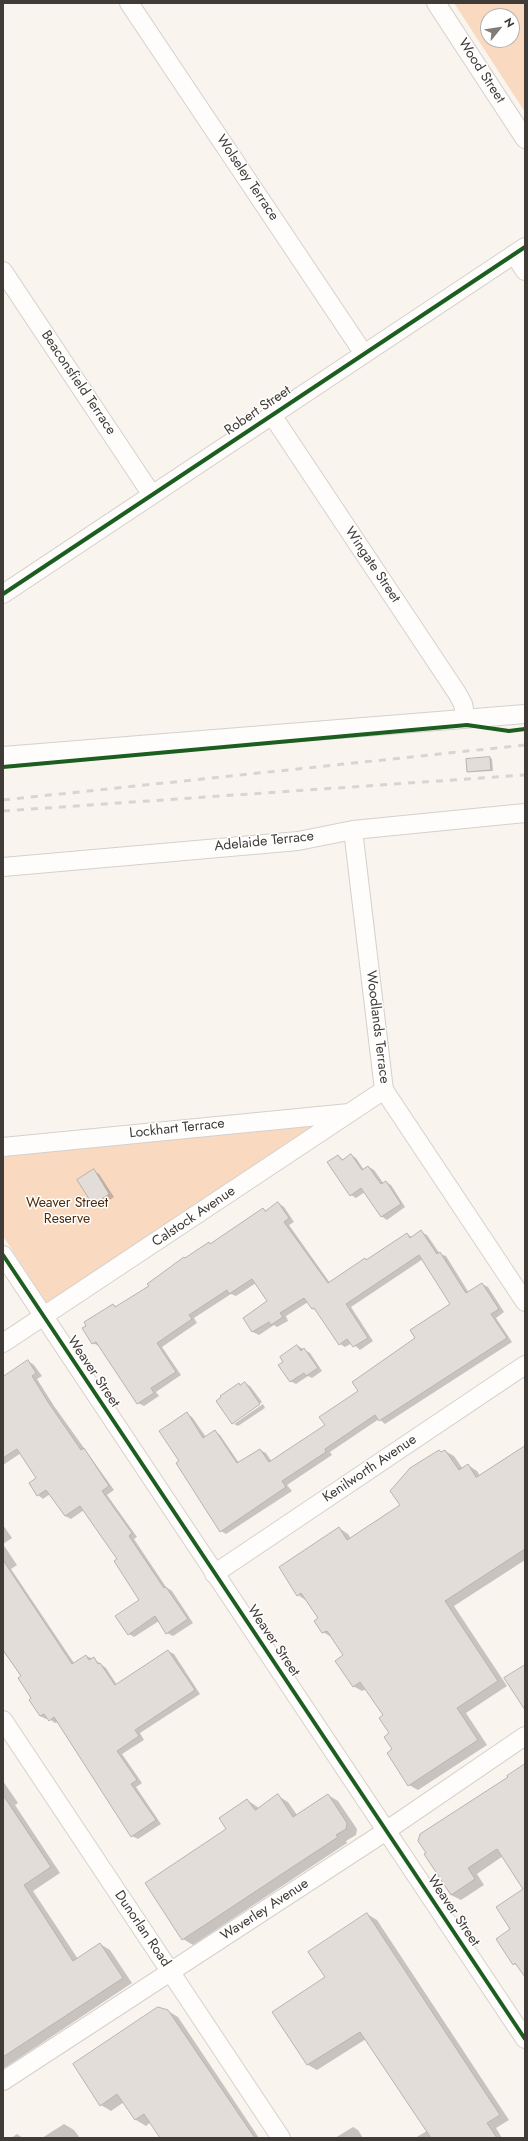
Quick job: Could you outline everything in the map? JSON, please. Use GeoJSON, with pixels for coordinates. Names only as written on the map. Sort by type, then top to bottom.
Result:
{"type":"FeatureCollection","features":[{"type":"Feature","properties":{"kind":"street","name":"Wolseley Terrace"},"geometry":{"type":"LineString","coordinates":[[129,3],[364,354]]}},
{"type":"Feature","properties":{"kind":"street","name":"Wood Street"},"geometry":{"type":"LineString","coordinates":[[436,3],[525,139]]}},
{"type":"Feature","properties":{"kind":"street","name":"Robert Street"},"geometry":{"type":"LineString","coordinates":[[3,594],[519,250]]}},
{"type":"Feature","properties":{"kind":"street"},"geometry":{"type":"LineString","coordinates":[[519,250],[525,271]]}},
{"type":"Feature","properties":{"kind":"street","name":"Beaconsfield Terrace"},"geometry":{"type":"LineString","coordinates":[[3,271],[152,495]]}},
{"type":"Feature","properties":{"kind":"street","name":"Wingate Street"},"geometry":{"type":"LineString","coordinates":[[272,415],[454,688],[463,704],[466,719]]}},
{"type":"Feature","properties":{"kind":"street"},"geometry":{"type":"LineString","coordinates":[[3,756],[525,714]]}},
{"type":"Feature","properties":{"kind":"street","name":"Adelaide Terrace"},"geometry":{"type":"LineString","coordinates":[[3,867],[298,841],[353,830],[525,812]]}},
{"type":"Feature","properties":{"kind":"street","name":"Woodlands Terrace"},"geometry":{"type":"LineString","coordinates":[[353,830],[384,1090],[525,1302]]}},
{"type":"Feature","properties":{"kind":"street","name":"Calstock Avenue"},"geometry":{"type":"LineString","coordinates":[[3,1344],[384,1090]]}},
{"type":"Feature","properties":{"kind":"street","name":"Lockhart Terrace"},"geometry":{"type":"LineString","coordinates":[[3,1146],[352,1112]]}},
{"type":"Feature","properties":{"kind":"street","name":"Weaver Street"},"geometry":{"type":"LineString","coordinates":[[3,1255],[525,2039]]}},
{"type":"Feature","properties":{"kind":"street","name":"Kenilworth Avenue"},"geometry":{"type":"LineString","coordinates":[[214,1574],[525,1365]]}},
{"type":"Feature","properties":{"kind":"street","name":"Dunorlan Road"},"geometry":{"type":"LineString","coordinates":[[3,1720],[281,2138]]}},
{"type":"Feature","properties":{"kind":"street","name":"Waverley Avenue"},"geometry":{"type":"LineString","coordinates":[[3,2081],[386,1830],[525,1736]]}},
{"type":"Feature","properties":{"kind":"green space"},"geometry":{"type":"Polygon","coordinates":[[[454,3],[525,3],[525,112],[483,48],[520,48],[520,8],[480,8],[480,43],[454,3]]]}},
{"type":"Feature","properties":{"kind":"green space","name":"Weaver Street Reserve"},"geometry":{"type":"Polygon","coordinates":[[[314,1126],[46,1303],[3,1236],[3,1153],[314,1126]]]}},
{"type":"Feature","properties":{"kind":"building"},"geometry":{"type":"Polygon","coordinates":[[[490,757],[491,770],[467,772],[466,759],[490,757]]]}},
{"type":"Feature","properties":{"kind":"building"},"geometry":{"type":"Polygon","coordinates":[[[351,1154],[362,1170],[368,1166],[381,1184],[386,1181],[401,1204],[381,1217],[361,1188],[350,1196],[327,1162],[338,1155],[342,1160],[351,1154]]]}},
{"type":"Feature","properties":{"kind":"building"},"geometry":{"type":"Polygon","coordinates":[[[94,1169],[109,1194],[93,1205],[77,1180],[94,1169]]]}},
{"type":"Feature","properties":{"kind":"building"},"geometry":{"type":"Polygon","coordinates":[[[278,1202],[289,1218],[284,1222],[328,1283],[365,1258],[366,1260],[407,1233],[410,1238],[421,1230],[437,1254],[440,1252],[466,1293],[482,1283],[499,1309],[491,1314],[507,1338],[379,1421],[375,1415],[325,1449],[326,1452],[282,1481],[286,1487],[220,1532],[176,1463],[179,1461],[159,1431],[187,1412],[203,1438],[215,1430],[237,1463],[260,1449],[269,1462],[325,1425],[319,1417],[358,1391],[352,1382],[415,1338],[410,1330],[450,1304],[419,1255],[346,1304],[368,1338],[353,1347],[347,1339],[339,1345],[314,1308],[312,1309],[304,1298],[280,1313],[283,1317],[271,1325],[269,1322],[252,1332],[243,1318],[267,1301],[252,1279],[229,1294],[227,1290],[189,1315],[192,1319],[157,1343],[176,1372],[151,1388],[154,1393],[137,1404],[96,1342],[92,1344],[82,1328],[86,1326],[84,1322],[113,1304],[115,1307],[149,1286],[147,1284],[184,1257],[185,1258],[209,1242],[210,1244],[263,1208],[265,1211],[278,1202]]]}},
{"type":"Feature","properties":{"kind":"building"},"geometry":{"type":"Polygon","coordinates":[[[297,1345],[301,1351],[304,1348],[318,1368],[306,1376],[304,1373],[290,1382],[278,1365],[283,1362],[280,1357],[297,1345]]]}},
{"type":"Feature","properties":{"kind":"building"},"geometry":{"type":"Polygon","coordinates":[[[28,1360],[36,1373],[32,1376],[48,1402],[81,1450],[84,1448],[109,1486],[102,1491],[132,1533],[129,1536],[164,1588],[166,1587],[188,1619],[166,1634],[155,1616],[128,1635],[115,1616],[139,1600],[114,1561],[117,1559],[80,1506],[65,1516],[46,1490],[37,1496],[29,1483],[36,1478],[17,1449],[3,1458],[3,1377],[28,1360]]]}},
{"type":"Feature","properties":{"kind":"building"},"geometry":{"type":"Polygon","coordinates":[[[245,1382],[260,1404],[232,1424],[216,1401],[221,1397],[220,1396],[239,1383],[240,1385],[245,1382]]]}},
{"type":"Feature","properties":{"kind":"building"},"geometry":{"type":"Polygon","coordinates":[[[525,1446],[525,1549],[445,1601],[498,1681],[457,1708],[478,1740],[408,1786],[387,1753],[392,1749],[384,1737],[389,1733],[379,1718],[383,1715],[360,1682],[353,1687],[335,1661],[343,1655],[327,1631],[322,1633],[314,1621],[318,1618],[301,1593],[297,1596],[279,1567],[339,1527],[347,1540],[400,1505],[390,1491],[410,1468],[439,1450],[441,1452],[445,1450],[459,1470],[468,1464],[476,1477],[525,1446]]]}},
{"type":"Feature","properties":{"kind":"building"},"geometry":{"type":"Polygon","coordinates":[[[3,1560],[72,1664],[86,1655],[89,1660],[94,1657],[115,1685],[168,1650],[195,1690],[135,1730],[139,1736],[117,1751],[137,1780],[131,1784],[156,1820],[131,1837],[54,1717],[49,1721],[44,1714],[40,1716],[29,1700],[31,1698],[18,1678],[21,1676],[3,1650],[3,1560]]]}},
{"type":"Feature","properties":{"kind":"building"},"geometry":{"type":"Polygon","coordinates":[[[525,1665],[525,1710],[504,1678],[525,1665]]]}},
{"type":"Feature","properties":{"kind":"building"},"geometry":{"type":"Polygon","coordinates":[[[525,1764],[525,1977],[515,1963],[513,1965],[496,1939],[510,1929],[496,1907],[523,1889],[497,1849],[468,1868],[475,1879],[451,1895],[424,1854],[426,1853],[418,1841],[420,1834],[508,1777],[507,1776],[525,1764]]]}},
{"type":"Feature","properties":{"kind":"building"},"geometry":{"type":"Polygon","coordinates":[[[278,1794],[293,1817],[328,1794],[347,1823],[346,1829],[336,1835],[338,1837],[182,1940],[145,1883],[226,1829],[219,1818],[247,1799],[255,1810],[278,1794]]]}},
{"type":"Feature","properties":{"kind":"building"},"geometry":{"type":"Polygon","coordinates":[[[3,1795],[51,1867],[24,1885],[73,1961],[100,1943],[123,1978],[3,2057],[3,1795]]]}},
{"type":"Feature","properties":{"kind":"building"},"geometry":{"type":"Polygon","coordinates":[[[367,1913],[500,2115],[487,2123],[497,2138],[431,2138],[360,2032],[307,2065],[272,2012],[325,1977],[308,1952],[367,1913]]]}},
{"type":"Feature","properties":{"kind":"building"},"geometry":{"type":"Polygon","coordinates":[[[158,2007],[168,2010],[255,2138],[160,2138],[144,2114],[135,2120],[117,2094],[100,2106],[73,2064],[158,2007]]]}},
{"type":"Feature","properties":{"kind":"railway"},"geometry":{"type":"LineString","coordinates":[[3,800],[525,745]]}},
{"type":"Feature","properties":{"kind":"railway"},"geometry":{"type":"LineString","coordinates":[[3,811],[525,775]]}},
{"type":"Feature","properties":{"kind":"cycle path"},"geometry":{"type":"LineString","coordinates":[[3,594],[525,247]]}},
{"type":"Feature","properties":{"kind":"cycle path"},"geometry":{"type":"LineString","coordinates":[[3,767],[467,725],[509,731],[525,729]]}},
{"type":"Feature","properties":{"kind":"cycle path"},"geometry":{"type":"LineString","coordinates":[[3,1255],[525,2039]]}}]}
